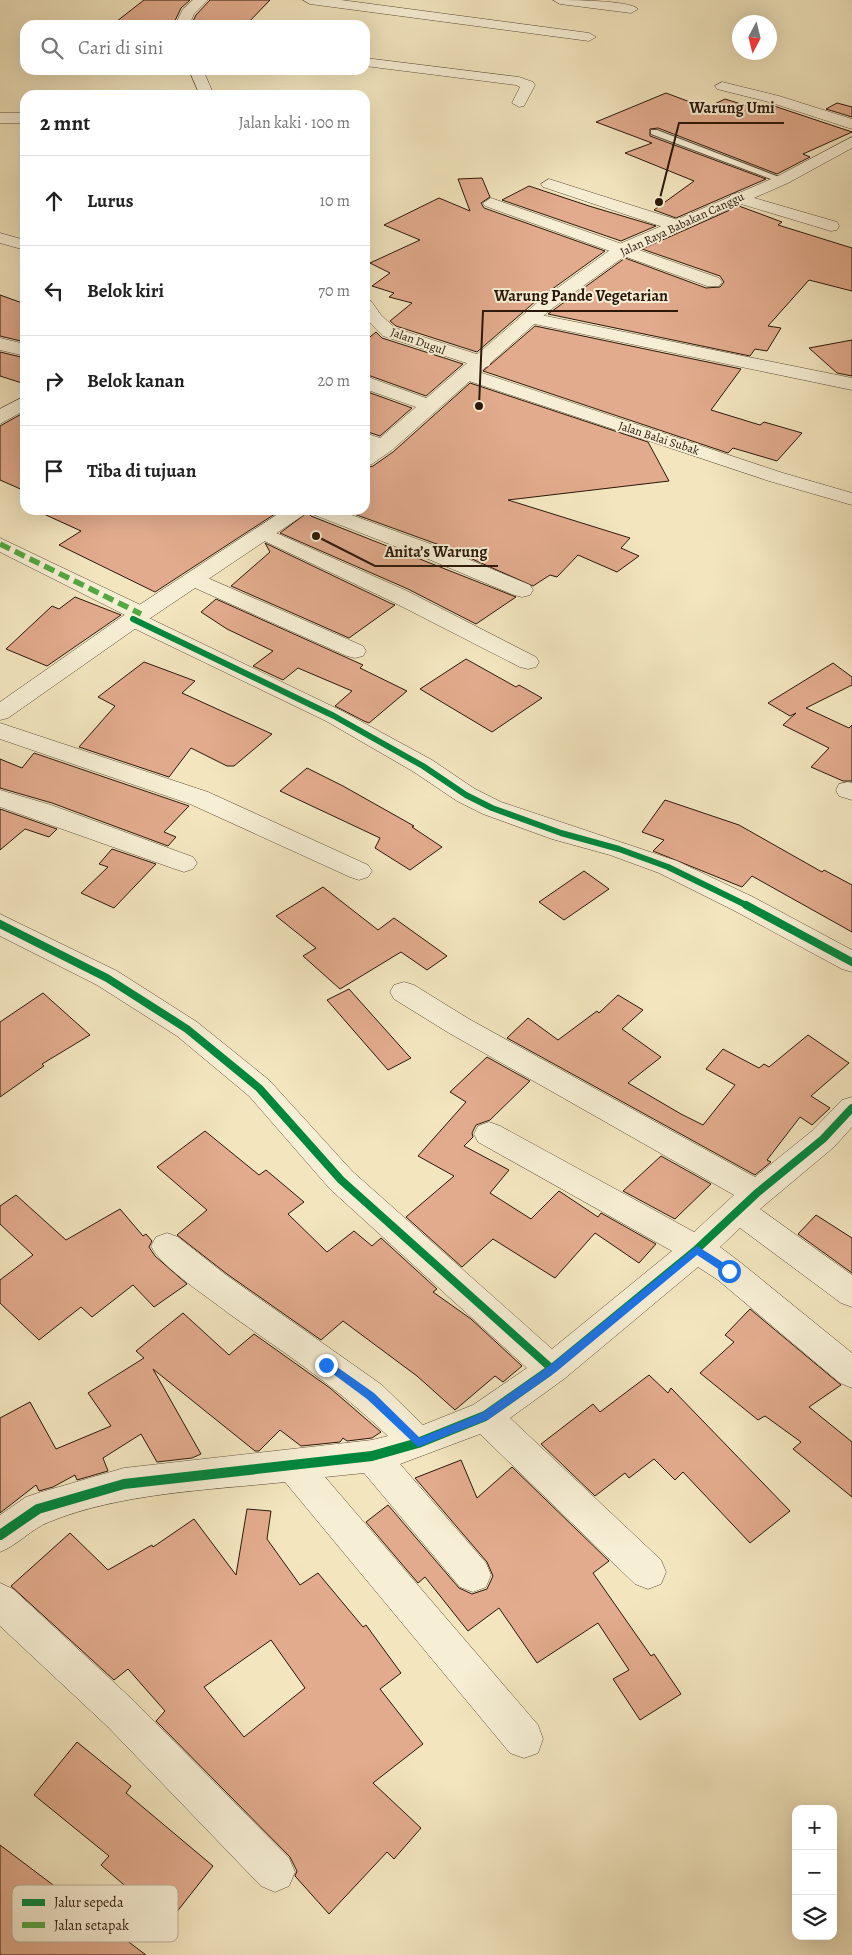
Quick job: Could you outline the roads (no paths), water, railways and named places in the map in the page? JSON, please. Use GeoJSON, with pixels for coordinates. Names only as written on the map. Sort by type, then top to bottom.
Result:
{"type":"FeatureCollection","features":[{"type":"Feature","properties":{"kind":"street"},"geometry":{"type":"LineString","coordinates":[[184,20],[188,12],[201,0]]}},
{"type":"Feature","properties":{"kind":"street"},"geometry":{"type":"LineString","coordinates":[[310,0],[589,37]]}},
{"type":"Feature","properties":{"kind":"street"},"geometry":{"type":"LineString","coordinates":[[560,0],[631,9]]}},
{"type":"Feature","properties":{"kind":"street"},"geometry":{"type":"LineString","coordinates":[[370,63],[519,81],[528,85],[518,103]]}},
{"type":"Feature","properties":{"kind":"street"},"geometry":{"type":"LineString","coordinates":[[198,75],[205,90]]}},
{"type":"Feature","properties":{"kind":"street"},"geometry":{"type":"LineString","coordinates":[[722,86],[774,99],[852,124]]}},
{"type":"Feature","properties":{"kind":"street"},"geometry":{"type":"LineString","coordinates":[[0,118],[20,118]]}},
{"type":"Feature","properties":{"kind":"street","name":"Jalan Raya Babakan Canggu"},"geometry":{"type":"LineString","coordinates":[[370,456],[385,446],[531,318],[584,276],[622,250],[675,225],[782,180],[852,142]]}},
{"type":"Feature","properties":{"kind":"street"},"geometry":{"type":"LineString","coordinates":[[549,184],[675,225]]}},
{"type":"Feature","properties":{"kind":"street"},"geometry":{"type":"LineString","coordinates":[[737,198],[831,226]]}},
{"type":"Feature","properties":{"kind":"street"},"geometry":{"type":"LineString","coordinates":[[490,203],[713,282]]}},
{"type":"Feature","properties":{"kind":"street"},"geometry":{"type":"LineString","coordinates":[[0,238],[20,244]]}},
{"type":"Feature","properties":{"kind":"street","name":"Jalan Dugul"},"geometry":{"type":"LineString","coordinates":[[370,312],[389,332],[474,368]]}},
{"type":"Feature","properties":{"kind":"street"},"geometry":{"type":"LineString","coordinates":[[531,318],[852,384]]}},
{"type":"Feature","properties":{"kind":"street"},"geometry":{"type":"LineString","coordinates":[[0,344],[20,349]]}},
{"type":"Feature","properties":{"kind":"street","name":"Jalan Balai Subak"},"geometry":{"type":"LineString","coordinates":[[474,368],[767,474],[852,499]]}},
{"type":"Feature","properties":{"kind":"street"},"geometry":{"type":"LineString","coordinates":[[370,384],[430,406]]}},
{"type":"Feature","properties":{"kind":"street"},"geometry":{"type":"LineString","coordinates":[[0,418],[20,405]]}},
{"type":"Feature","properties":{"kind":"street"},"geometry":{"type":"LineString","coordinates":[[370,441],[385,446]]}},
{"type":"Feature","properties":{"kind":"street"},"geometry":{"type":"LineString","coordinates":[[0,713],[137,617],[291,515]]}},
{"type":"Feature","properties":{"kind":"street"},"geometry":{"type":"LineString","coordinates":[[332,515],[436,554],[522,590]]}},
{"type":"Feature","properties":{"kind":"street"},"geometry":{"type":"LineString","coordinates":[[265,534],[407,600],[528,662]]}},
{"type":"Feature","properties":{"kind":"street"},"geometry":{"type":"LineString","coordinates":[[0,544],[186,643],[334,716],[423,766],[466,795],[492,808],[561,833],[619,849],[668,867],[744,904],[852,962]]}},
{"type":"Feature","properties":{"kind":"street"},"geometry":{"type":"LineString","coordinates":[[194,579],[355,651]]}},
{"type":"Feature","properties":{"kind":"street"},"geometry":{"type":"LineString","coordinates":[[0,732],[199,798],[359,871]]}},
{"type":"Feature","properties":{"kind":"street"},"geometry":{"type":"LineString","coordinates":[[0,798],[42,811],[184,863]]}},
{"type":"Feature","properties":{"kind":"street"},"geometry":{"type":"LineString","coordinates":[[0,924],[107,978],[194,1035],[259,1088],[341,1180],[552,1369]]}},
{"type":"Feature","properties":{"kind":"street"},"geometry":{"type":"LineString","coordinates":[[404,992],[748,1201],[852,1293]]}},
{"type":"Feature","properties":{"kind":"street"},"geometry":{"type":"LineString","coordinates":[[0,1534],[38,1509],[124,1484],[372,1456],[418,1443],[485,1416],[552,1369],[697,1250],[748,1201],[823,1139],[852,1108]]}},
{"type":"Feature","properties":{"kind":"street"},"geometry":{"type":"LineString","coordinates":[[489,1134],[697,1250],[729,1271],[852,1372]]}},
{"type":"Feature","properties":{"kind":"street"},"geometry":{"type":"LineString","coordinates":[[167,1246],[215,1286],[370,1396],[418,1443]]}},
{"type":"Feature","properties":{"kind":"street"},"geometry":{"type":"LineString","coordinates":[[485,1416],[648,1572]]}},
{"type":"Feature","properties":{"kind":"street"},"geometry":{"type":"LineString","coordinates":[[372,1456],[473,1575]]}},
{"type":"Feature","properties":{"kind":"street"},"geometry":{"type":"LineString","coordinates":[[294,1466],[524,1739]]}},
{"type":"Feature","properties":{"kind":"street"},"geometry":{"type":"LineString","coordinates":[[0,1601],[121,1714],[275,1872]]}},
{"type":"Feature","properties":{"kind":"lane"},"geometry":{"type":"LineString","coordinates":[[654,132],[782,180]]}},
{"type":"Feature","properties":{"kind":"place","name":"Warung Umi"},"geometry":{"type":"Point","coordinates":[659,202]}},
{"type":"Feature","properties":{"kind":"place","name":"Warung Pande Vegetarian"},"geometry":{"type":"Point","coordinates":[479,406]}},
{"type":"Feature","properties":{"kind":"place","name":"Anita’s Warung"},"geometry":{"type":"Point","coordinates":[316,536]}}]}
